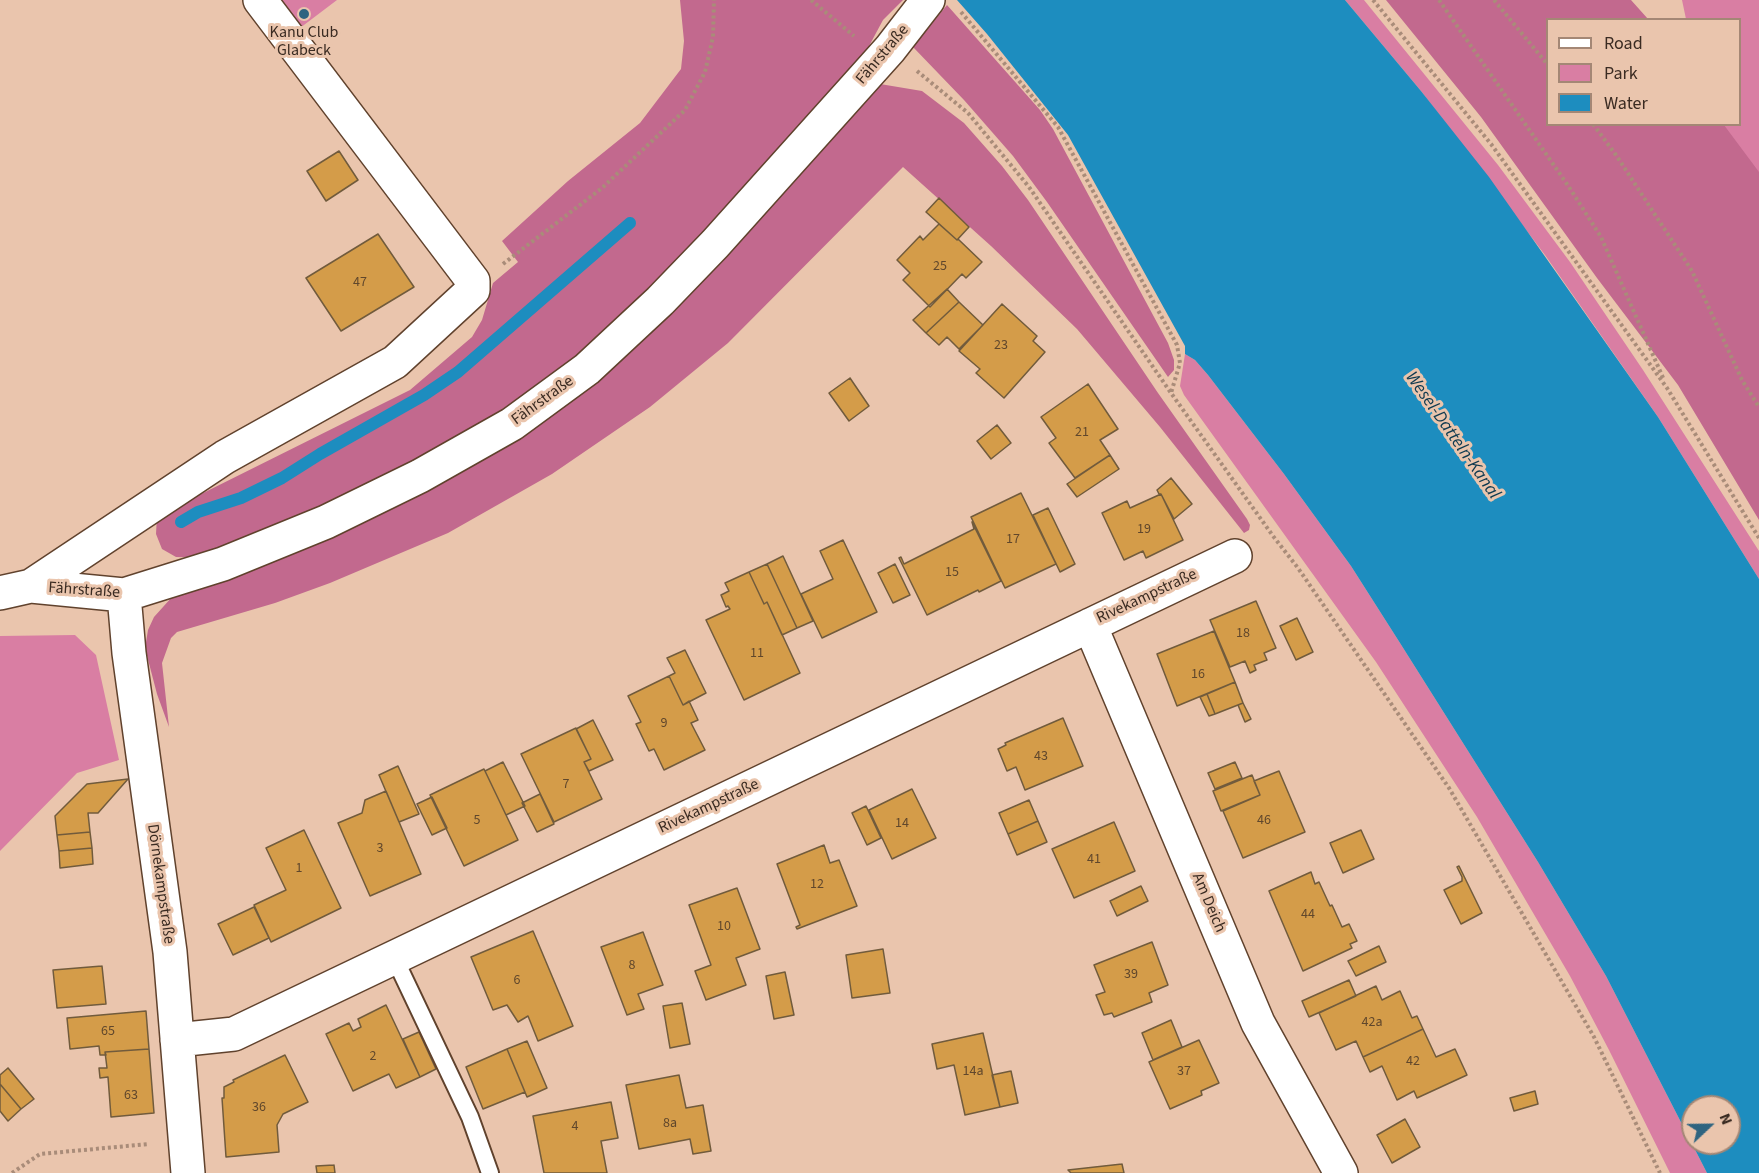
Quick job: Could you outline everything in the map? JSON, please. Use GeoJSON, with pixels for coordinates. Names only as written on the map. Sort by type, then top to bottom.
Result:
{"type":"FeatureCollection","features":[{"type":"Feature","properties":{"kind":"street"},"geometry":{"type":"LineString","coordinates":[[260,0],[473,281],[473,290]]}},
{"type":"Feature","properties":{"kind":"street","name":"Fährstraße"},"geometry":{"type":"LineString","coordinates":[[0,593],[31,586],[124,595],[223,564],[326,522],[420,476],[512,424],[587,369],[660,301],[715,244],[890,49],[941,2]]}},
{"type":"Feature","properties":{"kind":"street","name":"Fährstraße"},"geometry":{"type":"LineString","coordinates":[[31,586],[225,457],[396,362],[473,290]]}},
{"type":"Feature","properties":{"kind":"street","name":"Rivekampstraße"},"geometry":{"type":"LineString","coordinates":[[177,1040],[234,1034],[1235,556]]}},
{"type":"Feature","properties":{"kind":"street","name":"Dörnekampstraße"},"geometry":{"type":"LineString","coordinates":[[124,595],[129,653],[170,952],[188,1173]]}},
{"type":"Feature","properties":{"kind":"street","name":"Am Deich"},"geometry":{"type":"LineString","coordinates":[[1090,625],[1258,1023],[1341,1173]]}},
{"type":"Feature","properties":{"kind":"lane"},"geometry":{"type":"LineString","coordinates":[[394,957],[471,1117],[490,1173]]}},
{"type":"Feature","properties":{"kind":"path"},"geometry":{"type":"LineString","coordinates":[[473,290],[518,252],[602,188],[685,110],[705,72],[713,37],[714,0]]}},
{"type":"Feature","properties":{"kind":"path"},"geometry":{"type":"LineString","coordinates":[[811,0],[860,41],[890,49],[968,113],[1029,187],[1171,393],[1299,568],[1449,788],[1593,1037],[1660,1173]]}},
{"type":"Feature","properties":{"kind":"path"},"geometry":{"type":"LineString","coordinates":[[1373,0],[1491,144],[1667,388],[1759,538]]}},
{"type":"Feature","properties":{"kind":"path"},"geometry":{"type":"LineString","coordinates":[[1439,0],[1569,186],[1601,237],[1667,388]]}},
{"type":"Feature","properties":{"kind":"path"},"geometry":{"type":"LineString","coordinates":[[1494,0],[1546,63]]}},
{"type":"Feature","properties":{"kind":"path"},"geometry":{"type":"LineString","coordinates":[[941,2],[1059,127],[1177,345],[1180,363],[1171,393]]}},
{"type":"Feature","properties":{"kind":"path"},"geometry":{"type":"LineString","coordinates":[[1594,126],[1692,271],[1742,380],[1759,408]]}},
{"type":"Feature","properties":{"kind":"path"},"geometry":{"type":"LineString","coordinates":[[12,1173],[40,1154],[185,1140]]}},
{"type":"Feature","properties":{"kind":"green space","name":"Kanu Club Glabeck"},"geometry":{"type":"Polygon","coordinates":[[[280,0],[337,0],[300,28],[280,0]]]}},
{"type":"Feature","properties":{"kind":"green space"},"geometry":{"type":"Polygon","coordinates":[[[1345,0],[1364,0],[1498,165],[1570,262],[1643,370],[1759,551],[1759,579],[1658,417],[1545,255],[1421,91],[1345,0]]]}},
{"type":"Feature","properties":{"kind":"green space"},"geometry":{"type":"Polygon","coordinates":[[[1682,0],[1759,0],[1759,200],[1705,126],[1741,126],[1741,18],[1686,18],[1682,0]]]}},
{"type":"Feature","properties":{"kind":"green space"},"geometry":{"type":"Polygon","coordinates":[[[1185,354],[1195,360],[1208,375],[1351,566],[1538,862],[1606,976],[1681,1122],[1681,1155],[1698,1155],[1707,1173],[1670,1173],[1570,976],[1477,817],[1376,662],[1184,395],[1180,386],[1185,354]]]}},
{"type":"Feature","properties":{"kind":"green space"},"geometry":{"type":"Polygon","coordinates":[[[75,635],[96,655],[119,760],[77,773],[0,851],[0,636],[75,635]]]}},
{"type":"Feature","properties":{"kind":"shaded area"},"geometry":{"type":"Polygon","coordinates":[[[680,0],[903,0],[883,20],[861,61],[613,334],[461,444],[213,558],[176,557],[162,549],[156,534],[157,516],[410,390],[472,337],[482,320],[493,283],[518,262],[502,241],[568,181],[640,123],[681,69],[684,41],[680,0]]]}},
{"type":"Feature","properties":{"kind":"shaded area"},"geometry":{"type":"Polygon","coordinates":[[[1386,0],[1631,0],[1647,18],[1546,18],[1546,126],[1725,126],[1759,172],[1759,520],[1678,385],[1597,278],[1481,117],[1386,0]]]}},
{"type":"Feature","properties":{"kind":"shaded area"},"geometry":{"type":"Polygon","coordinates":[[[947,5],[1040,110],[1053,129],[1168,343],[1174,360],[1174,370],[1168,377],[1013,156],[913,47],[947,5]]]}},
{"type":"Feature","properties":{"kind":"shaded area"},"geometry":{"type":"Polygon","coordinates":[[[880,84],[922,91],[964,123],[1002,166],[1028,200],[1158,393],[1247,519],[1250,525],[1249,530],[1244,533],[1160,427],[1077,329],[991,246],[903,167],[728,343],[650,407],[552,474],[448,533],[330,583],[275,603],[177,632],[171,638],[162,663],[169,727],[157,694],[145,648],[148,630],[154,617],[172,597],[489,448],[880,84]]]}},
{"type":"Feature","properties":{"kind":"water","name":"Wesel-Datteln-Kanal"},"geometry":{"type":"Polygon","coordinates":[[[957,0],[1345,0],[1489,177],[1658,417],[1759,579],[1759,1173],[1707,1173],[1698,1155],[1741,1155],[1741,1095],[1681,1095],[1681,1122],[1606,976],[1538,862],[1351,566],[1208,375],[1195,360],[1185,354],[1185,346],[1068,135],[957,0]]]}},
{"type":"Feature","properties":{"kind":"building"},"geometry":{"type":"Polygon","coordinates":[[[339,151],[358,180],[326,201],[307,171],[339,151]]]}},
{"type":"Feature","properties":{"kind":"building"},"geometry":{"type":"Polygon","coordinates":[[[939,198],[969,227],[957,240],[926,212],[939,198]]]}},
{"type":"Feature","properties":{"kind":"building"},"geometry":{"type":"Polygon","coordinates":[[[939,224],[982,262],[966,278],[962,274],[930,307],[903,280],[910,273],[897,260],[920,236],[923,240],[939,224]]]}},
{"type":"Feature","properties":{"kind":"building"},"geometry":{"type":"Polygon","coordinates":[[[378,234],[414,287],[341,331],[306,278],[378,234]]]}},
{"type":"Feature","properties":{"kind":"building"},"geometry":{"type":"Polygon","coordinates":[[[947,289],[959,302],[926,333],[913,320],[947,289]]]}},
{"type":"Feature","properties":{"kind":"building"},"geometry":{"type":"Polygon","coordinates":[[[959,302],[983,325],[959,349],[947,337],[939,345],[926,333],[959,302]]]}},
{"type":"Feature","properties":{"kind":"building"},"geometry":{"type":"Polygon","coordinates":[[[1002,304],[1037,336],[1033,341],[1045,352],[1004,398],[976,373],[980,369],[959,351],[1002,304]]]}},
{"type":"Feature","properties":{"kind":"building"},"geometry":{"type":"Polygon","coordinates":[[[850,378],[869,406],[849,421],[829,393],[850,378]]]}},
{"type":"Feature","properties":{"kind":"building"},"geometry":{"type":"Polygon","coordinates":[[[1088,384],[1118,429],[1100,440],[1110,455],[1075,478],[1049,443],[1056,438],[1041,417],[1088,384]]]}},
{"type":"Feature","properties":{"kind":"building"},"geometry":{"type":"Polygon","coordinates":[[[997,425],[1011,443],[991,459],[977,441],[997,425]]]}},
{"type":"Feature","properties":{"kind":"building"},"geometry":{"type":"Polygon","coordinates":[[[1110,455],[1119,469],[1077,497],[1067,484],[1110,455]]]}},
{"type":"Feature","properties":{"kind":"building"},"geometry":{"type":"Polygon","coordinates":[[[1171,478],[1192,504],[1174,519],[1157,490],[1171,478]]]}},
{"type":"Feature","properties":{"kind":"building"},"geometry":{"type":"Polygon","coordinates":[[[1021,493],[1056,564],[1005,588],[971,517],[1021,493]]]}},
{"type":"Feature","properties":{"kind":"building"},"geometry":{"type":"Polygon","coordinates":[[[1161,494],[1183,540],[1146,558],[1143,551],[1124,560],[1102,513],[1127,501],[1130,508],[1161,494]]]}},
{"type":"Feature","properties":{"kind":"building"},"geometry":{"type":"Polygon","coordinates":[[[1048,508],[1075,564],[1060,572],[1033,515],[1048,508]]]}},
{"type":"Feature","properties":{"kind":"building"},"geometry":{"type":"Polygon","coordinates":[[[972,522],[1001,581],[927,615],[899,558],[901,557],[904,564],[974,529],[972,522]]]}},
{"type":"Feature","properties":{"kind":"building"},"geometry":{"type":"Polygon","coordinates":[[[843,540],[877,612],[822,638],[801,594],[833,579],[820,551],[843,540]]]}},
{"type":"Feature","properties":{"kind":"building"},"geometry":{"type":"Polygon","coordinates":[[[783,556],[813,621],[797,628],[767,564],[783,556]]]}},
{"type":"Feature","properties":{"kind":"building"},"geometry":{"type":"Polygon","coordinates":[[[767,564],[797,628],[782,635],[767,602],[764,604],[749,572],[767,564]]]}},
{"type":"Feature","properties":{"kind":"building"},"geometry":{"type":"Polygon","coordinates":[[[895,564],[910,595],[893,603],[878,573],[895,564]]]}},
{"type":"Feature","properties":{"kind":"building"},"geometry":{"type":"Polygon","coordinates":[[[749,572],[764,604],[767,602],[800,673],[744,700],[706,620],[730,609],[726,607],[721,595],[729,591],[725,583],[749,572]]]}},
{"type":"Feature","properties":{"kind":"building"},"geometry":{"type":"Polygon","coordinates":[[[1256,601],[1276,648],[1264,653],[1267,660],[1254,665],[1256,670],[1250,673],[1245,661],[1230,667],[1210,620],[1256,601]]]}},
{"type":"Feature","properties":{"kind":"building"},"geometry":{"type":"Polygon","coordinates":[[[1297,618],[1313,652],[1296,660],[1280,626],[1297,618]]]}},
{"type":"Feature","properties":{"kind":"building"},"geometry":{"type":"Polygon","coordinates":[[[1214,631],[1235,682],[1177,706],[1157,654],[1214,631]]]}},
{"type":"Feature","properties":{"kind":"building"},"geometry":{"type":"Polygon","coordinates":[[[685,650],[706,693],[683,705],[669,676],[675,673],[667,658],[685,650]]]}},
{"type":"Feature","properties":{"kind":"building"},"geometry":{"type":"Polygon","coordinates":[[[669,676],[683,705],[689,701],[698,720],[691,723],[705,750],[664,770],[654,749],[649,751],[636,724],[641,722],[628,696],[669,676]]]}},
{"type":"Feature","properties":{"kind":"building"},"geometry":{"type":"Polygon","coordinates":[[[1235,682],[1243,703],[1215,714],[1207,694],[1235,682]]]}},
{"type":"Feature","properties":{"kind":"building"},"geometry":{"type":"Polygon","coordinates":[[[1207,694],[1215,714],[1209,716],[1200,697],[1207,694]]]}},
{"type":"Feature","properties":{"kind":"building"},"geometry":{"type":"Polygon","coordinates":[[[1243,703],[1251,719],[1245,722],[1238,705],[1243,703]]]}},
{"type":"Feature","properties":{"kind":"building"},"geometry":{"type":"Polygon","coordinates":[[[1063,718],[1083,766],[1025,790],[1016,767],[1007,771],[998,749],[1006,745],[1005,743],[1063,718]]]}},
{"type":"Feature","properties":{"kind":"building"},"geometry":{"type":"Polygon","coordinates":[[[593,720],[613,760],[589,771],[584,762],[591,759],[576,729],[593,720]]]}},
{"type":"Feature","properties":{"kind":"building"},"geometry":{"type":"Polygon","coordinates":[[[576,728],[591,759],[584,762],[602,799],[554,822],[521,754],[576,728]]]}},
{"type":"Feature","properties":{"kind":"building"},"geometry":{"type":"Polygon","coordinates":[[[503,762],[525,806],[506,815],[485,771],[503,762]]]}},
{"type":"Feature","properties":{"kind":"building"},"geometry":{"type":"Polygon","coordinates":[[[1235,762],[1242,778],[1215,789],[1208,773],[1235,762]]]}},
{"type":"Feature","properties":{"kind":"building"},"geometry":{"type":"Polygon","coordinates":[[[398,766],[419,814],[399,822],[379,775],[398,766]]]}},
{"type":"Feature","properties":{"kind":"building"},"geometry":{"type":"Polygon","coordinates":[[[484,769],[518,840],[464,866],[430,795],[484,769]]]}},
{"type":"Feature","properties":{"kind":"building"},"geometry":{"type":"Polygon","coordinates":[[[1279,771],[1305,832],[1243,858],[1223,811],[1260,795],[1254,781],[1279,771]]]}},
{"type":"Feature","properties":{"kind":"building"},"geometry":{"type":"Polygon","coordinates":[[[1252,775],[1260,795],[1221,811],[1213,791],[1252,775]]]}},
{"type":"Feature","properties":{"kind":"building"},"geometry":{"type":"Polygon","coordinates":[[[128,779],[98,813],[88,813],[90,832],[57,835],[55,816],[87,784],[128,779]]]}},
{"type":"Feature","properties":{"kind":"building"},"geometry":{"type":"Polygon","coordinates":[[[912,789],[936,838],[892,859],[869,810],[912,789]]]}},
{"type":"Feature","properties":{"kind":"building"},"geometry":{"type":"Polygon","coordinates":[[[386,791],[421,874],[370,896],[338,823],[362,813],[365,800],[386,791]]]}},
{"type":"Feature","properties":{"kind":"building"},"geometry":{"type":"Polygon","coordinates":[[[540,794],[554,824],[537,832],[522,803],[540,794]]]}},
{"type":"Feature","properties":{"kind":"building"},"geometry":{"type":"Polygon","coordinates":[[[432,797],[447,828],[432,835],[417,804],[432,797]]]}},
{"type":"Feature","properties":{"kind":"building"},"geometry":{"type":"Polygon","coordinates":[[[1029,800],[1038,821],[1008,834],[999,813],[1029,800]]]}},
{"type":"Feature","properties":{"kind":"building"},"geometry":{"type":"Polygon","coordinates":[[[866,806],[881,838],[867,845],[852,813],[866,806]]]}},
{"type":"Feature","properties":{"kind":"building"},"geometry":{"type":"Polygon","coordinates":[[[1038,821],[1047,842],[1017,855],[1008,834],[1038,821]]]}},
{"type":"Feature","properties":{"kind":"building"},"geometry":{"type":"Polygon","coordinates":[[[1114,822],[1135,871],[1074,898],[1052,849],[1114,822]]]}},
{"type":"Feature","properties":{"kind":"building"},"geometry":{"type":"Polygon","coordinates":[[[304,830],[341,908],[271,942],[254,905],[286,890],[266,848],[304,830]]]}},
{"type":"Feature","properties":{"kind":"building"},"geometry":{"type":"Polygon","coordinates":[[[1361,830],[1374,859],[1343,873],[1330,843],[1361,830]]]}},
{"type":"Feature","properties":{"kind":"building"},"geometry":{"type":"Polygon","coordinates":[[[90,832],[92,848],[59,851],[57,835],[90,832]]]}},
{"type":"Feature","properties":{"kind":"building"},"geometry":{"type":"Polygon","coordinates":[[[824,845],[830,863],[839,860],[857,906],[797,929],[796,927],[800,925],[777,864],[824,845]]]}},
{"type":"Feature","properties":{"kind":"building"},"geometry":{"type":"Polygon","coordinates":[[[92,848],[93,864],[60,868],[59,851],[92,848]]]}},
{"type":"Feature","properties":{"kind":"building"},"geometry":{"type":"Polygon","coordinates":[[[1459,866],[1482,913],[1461,924],[1444,890],[1462,881],[1457,867],[1459,866]]]}},
{"type":"Feature","properties":{"kind":"building"},"geometry":{"type":"Polygon","coordinates":[[[1311,872],[1315,884],[1319,882],[1342,927],[1349,924],[1357,941],[1350,944],[1352,948],[1303,971],[1269,891],[1311,872]]]}},
{"type":"Feature","properties":{"kind":"building"},"geometry":{"type":"Polygon","coordinates":[[[1141,886],[1148,901],[1117,916],[1110,901],[1141,886]]]}},
{"type":"Feature","properties":{"kind":"building"},"geometry":{"type":"Polygon","coordinates":[[[737,888],[760,949],[736,958],[746,985],[706,1000],[695,971],[711,965],[689,905],[737,888]]]}},
{"type":"Feature","properties":{"kind":"building"},"geometry":{"type":"Polygon","coordinates":[[[254,907],[269,938],[233,955],[218,924],[254,907]]]}},
{"type":"Feature","properties":{"kind":"building"},"geometry":{"type":"Polygon","coordinates":[[[533,931],[573,1026],[538,1041],[528,1016],[518,1022],[507,1005],[493,1010],[471,957],[533,931]]]}},
{"type":"Feature","properties":{"kind":"building"},"geometry":{"type":"Polygon","coordinates":[[[643,932],[663,985],[638,994],[644,1009],[627,1015],[601,947],[643,932]]]}},
{"type":"Feature","properties":{"kind":"building"},"geometry":{"type":"Polygon","coordinates":[[[1152,942],[1168,985],[1149,993],[1152,1002],[1114,1017],[1112,1013],[1104,1015],[1096,995],[1105,992],[1094,965],[1152,942]]]}},
{"type":"Feature","properties":{"kind":"building"},"geometry":{"type":"Polygon","coordinates":[[[1379,946],[1386,962],[1356,976],[1348,961],[1379,946]]]}},
{"type":"Feature","properties":{"kind":"building"},"geometry":{"type":"Polygon","coordinates":[[[883,949],[890,993],[852,998],[846,955],[883,949]]]}},
{"type":"Feature","properties":{"kind":"building"},"geometry":{"type":"Polygon","coordinates":[[[102,966],[106,1004],[57,1008],[53,970],[102,966]]]}},
{"type":"Feature","properties":{"kind":"building"},"geometry":{"type":"Polygon","coordinates":[[[785,972],[794,1015],[774,1019],[766,976],[785,972]]]}},
{"type":"Feature","properties":{"kind":"building"},"geometry":{"type":"Polygon","coordinates":[[[1349,980],[1356,996],[1309,1017],[1302,1001],[1349,980]]]}},
{"type":"Feature","properties":{"kind":"building"},"geometry":{"type":"Polygon","coordinates":[[[1376,986],[1382,1000],[1400,991],[1412,1018],[1417,1016],[1423,1029],[1363,1057],[1356,1041],[1336,1050],[1319,1013],[1376,986]]]}},
{"type":"Feature","properties":{"kind":"building"},"geometry":{"type":"Polygon","coordinates":[[[682,1003],[690,1044],[670,1048],[663,1006],[682,1003]]]}},
{"type":"Feature","properties":{"kind":"building"},"geometry":{"type":"Polygon","coordinates":[[[386,1005],[420,1077],[396,1088],[389,1074],[353,1091],[326,1034],[349,1023],[353,1031],[361,1027],[358,1019],[386,1005]]]}},
{"type":"Feature","properties":{"kind":"building"},"geometry":{"type":"Polygon","coordinates":[[[146,1011],[149,1049],[105,1052],[106,1055],[100,1055],[99,1046],[70,1049],[67,1018],[146,1011]]]}},
{"type":"Feature","properties":{"kind":"building"},"geometry":{"type":"Polygon","coordinates":[[[1171,1020],[1182,1047],[1153,1060],[1142,1033],[1171,1020]]]}},
{"type":"Feature","properties":{"kind":"building"},"geometry":{"type":"Polygon","coordinates":[[[1423,1029],[1436,1057],[1455,1049],[1467,1075],[1417,1098],[1414,1091],[1397,1100],[1382,1066],[1370,1072],[1363,1057],[1423,1029]]]}},
{"type":"Feature","properties":{"kind":"building"},"geometry":{"type":"Polygon","coordinates":[[[419,1032],[436,1069],[420,1077],[403,1039],[419,1032]]]}},
{"type":"Feature","properties":{"kind":"building"},"geometry":{"type":"Polygon","coordinates":[[[983,1033],[1000,1107],[965,1115],[954,1065],[937,1069],[932,1044],[983,1033]]]}},
{"type":"Feature","properties":{"kind":"building"},"geometry":{"type":"Polygon","coordinates":[[[1199,1040],[1219,1083],[1201,1091],[1202,1095],[1170,1109],[1149,1062],[1199,1040]]]}},
{"type":"Feature","properties":{"kind":"building"},"geometry":{"type":"Polygon","coordinates":[[[527,1041],[547,1088],[527,1097],[507,1049],[527,1041]]]}},
{"type":"Feature","properties":{"kind":"building"},"geometry":{"type":"Polygon","coordinates":[[[149,1049],[154,1113],[111,1117],[108,1077],[100,1078],[99,1068],[107,1068],[105,1052],[149,1049]]]}},
{"type":"Feature","properties":{"kind":"building"},"geometry":{"type":"Polygon","coordinates":[[[507,1049],[525,1092],[483,1109],[466,1067],[507,1049]]]}},
{"type":"Feature","properties":{"kind":"building"},"geometry":{"type":"Polygon","coordinates":[[[285,1055],[308,1102],[283,1114],[277,1125],[279,1152],[226,1157],[222,1098],[224,1098],[224,1087],[234,1082],[233,1080],[285,1055]]]}},
{"type":"Feature","properties":{"kind":"building"},"geometry":{"type":"Polygon","coordinates":[[[8,1068],[34,1099],[21,1109],[0,1084],[0,1075],[8,1068]]]}},
{"type":"Feature","properties":{"kind":"building"},"geometry":{"type":"Polygon","coordinates":[[[1011,1071],[1018,1103],[1000,1107],[992,1075],[1011,1071]]]}},
{"type":"Feature","properties":{"kind":"building"},"geometry":{"type":"Polygon","coordinates":[[[679,1075],[686,1108],[703,1105],[711,1151],[693,1154],[690,1139],[639,1149],[626,1085],[679,1075]]]}},
{"type":"Feature","properties":{"kind":"building"},"geometry":{"type":"Polygon","coordinates":[[[0,1084],[21,1109],[8,1121],[0,1111],[0,1084]]]}},
{"type":"Feature","properties":{"kind":"building"},"geometry":{"type":"Polygon","coordinates":[[[1535,1091],[1538,1104],[1514,1111],[1510,1098],[1535,1091]]]}},
{"type":"Feature","properties":{"kind":"building"},"geometry":{"type":"Polygon","coordinates":[[[611,1102],[618,1138],[601,1141],[607,1173],[544,1173],[533,1116],[611,1102]]]}},
{"type":"Feature","properties":{"kind":"building"},"geometry":{"type":"Polygon","coordinates":[[[1405,1119],[1420,1147],[1392,1163],[1377,1135],[1405,1119]]]}},
{"type":"Feature","properties":{"kind":"building"},"geometry":{"type":"Polygon","coordinates":[[[1122,1164],[1124,1173],[1071,1173],[1068,1170],[1122,1164]]]}},
{"type":"Feature","properties":{"kind":"building"},"geometry":{"type":"Polygon","coordinates":[[[334,1165],[335,1173],[317,1173],[316,1166],[334,1165]]]}},
{"type":"Feature","properties":{"kind":"waterway"},"geometry":{"type":"LineString","coordinates":[[181,522],[198,512],[241,498],[282,478],[424,395],[458,372],[630,223]]}},
{"type":"Feature","properties":{"kind":"place","name":"Kanu Club Glabeck"},"geometry":{"type":"Point","coordinates":[304,14]}}]}
